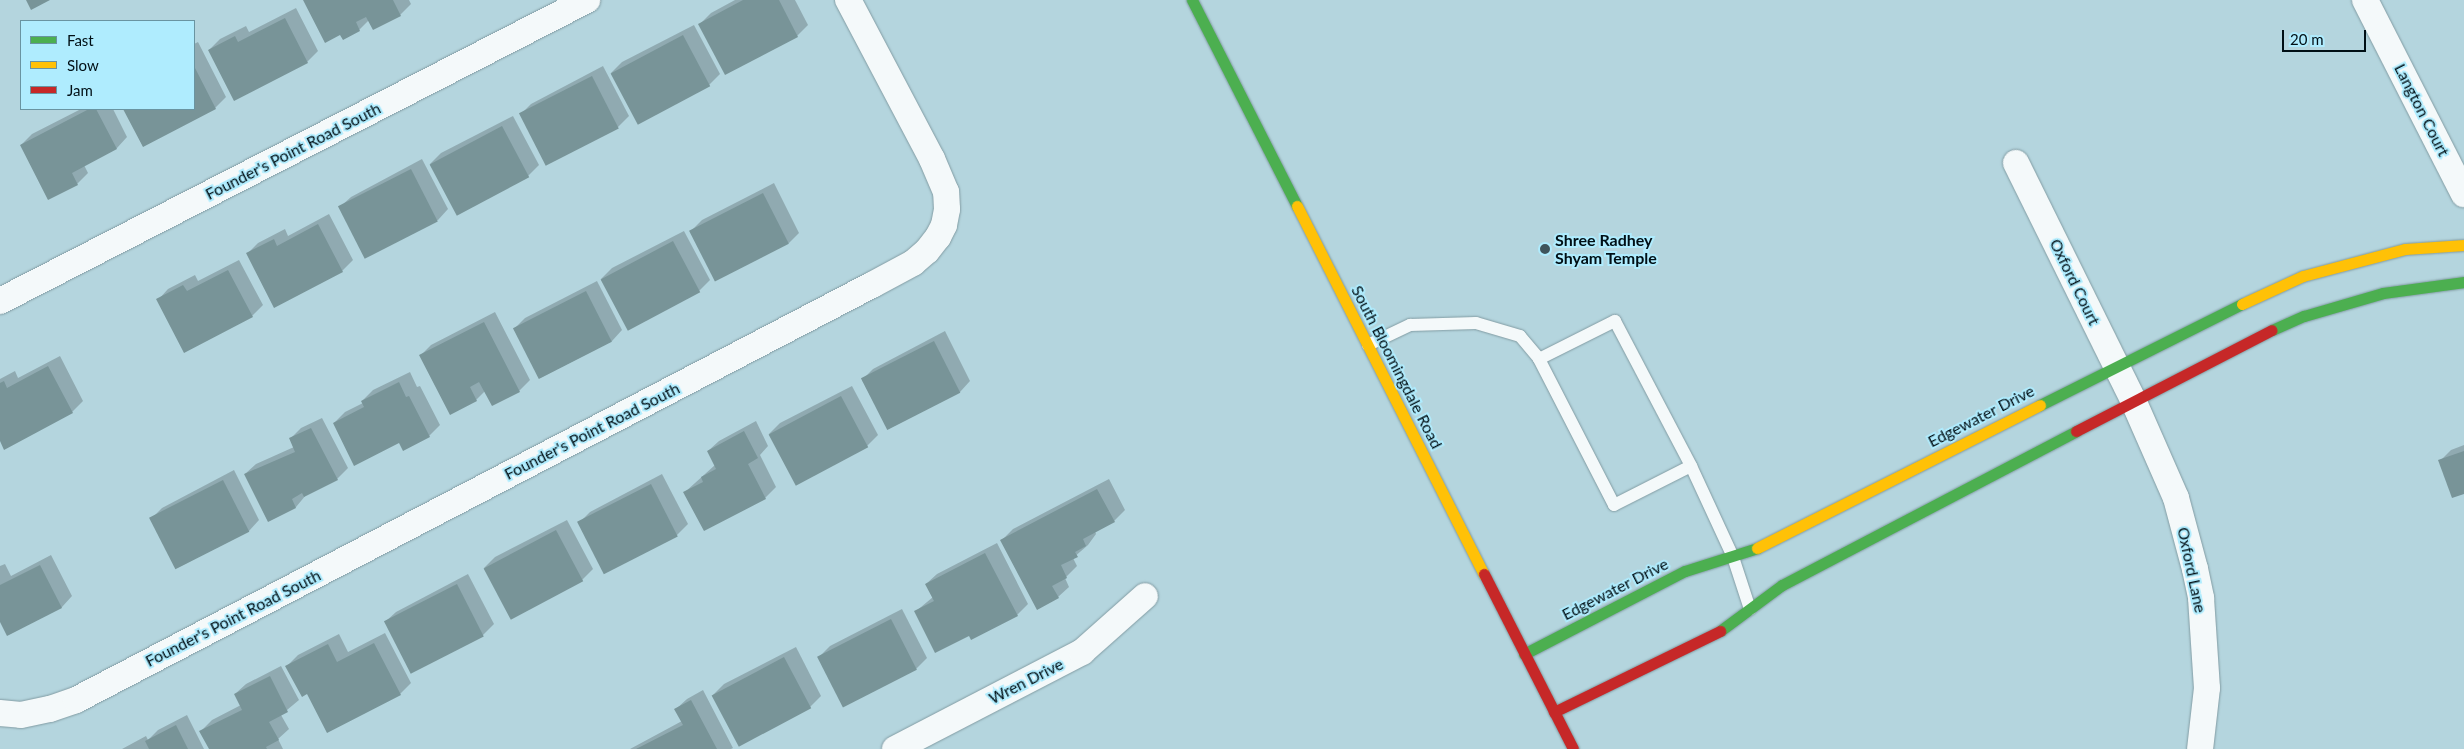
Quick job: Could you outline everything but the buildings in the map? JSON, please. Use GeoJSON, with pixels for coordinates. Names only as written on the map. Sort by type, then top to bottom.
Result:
{"type":"FeatureCollection","features":[{"type":"Feature","properties":{"kind":"street","name":"Founder's Point Road South"},"geometry":{"type":"LineString","coordinates":[[0,301],[587,0]]}},
{"type":"Feature","properties":{"kind":"street","name":"Founder's Point Road South"},"geometry":{"type":"LineString","coordinates":[[0,713],[21,715],[50,709],[76,700],[913,263],[927,251],[938,237],[944,225],[947,209],[946,192],[932,159],[848,0]]}},
{"type":"Feature","properties":{"kind":"street","name":"South Bloomingdale Road"},"geometry":{"type":"LineString","coordinates":[[1192,0],[1573,749]]}},
{"type":"Feature","properties":{"kind":"street","name":"Langton Court"},"geometry":{"type":"LineString","coordinates":[[2366,0],[2464,194]]}},
{"type":"Feature","properties":{"kind":"street","name":"Oxford Court"},"geometry":{"type":"LineString","coordinates":[[2016,163],[2133,400]]}},
{"type":"Feature","properties":{"kind":"street","name":"Edgewater Drive"},"geometry":{"type":"LineString","coordinates":[[1524,654],[1685,571],[1764,546],[2116,366],[2222,313],[2303,276],[2406,249],[2464,245]]}},
{"type":"Feature","properties":{"kind":"street"},"geometry":{"type":"LineString","coordinates":[[1554,712],[1718,633],[1782,585],[2225,352],[2304,316],[2383,293],[2464,282]]}},
{"type":"Feature","properties":{"kind":"street","name":"Oxford Lane"},"geometry":{"type":"LineString","coordinates":[[2133,400],[2176,498],[2197,579],[2204,638],[2207,688],[2200,749]]}},
{"type":"Feature","properties":{"kind":"street","name":"Wren Drive"},"geometry":{"type":"LineString","coordinates":[[895,749],[1082,652],[1145,596]]}},
{"type":"Feature","properties":{"kind":"lane"},"geometry":{"type":"LineString","coordinates":[[1539,359],[1615,321],[1691,466],[1733,556],[1750,609]]}},
{"type":"Feature","properties":{"kind":"lane"},"geometry":{"type":"LineString","coordinates":[[1368,346],[1410,325],[1476,323],[1520,336],[1539,359],[1614,505],[1691,466]]}},
{"type":"Feature","properties":{"kind":"traffic: fast"},"geometry":{"type":"LineString","coordinates":[[1192,0],[1297,206]]}},
{"type":"Feature","properties":{"kind":"traffic: fast"},"geometry":{"type":"LineString","coordinates":[[2272,330],[2304,316],[2383,293],[2464,282]]}},
{"type":"Feature","properties":{"kind":"traffic: fast"},"geometry":{"type":"LineString","coordinates":[[2040,405],[2242,304]]}},
{"type":"Feature","properties":{"kind":"traffic: fast"},"geometry":{"type":"LineString","coordinates":[[1720,631],[1782,585],[2076,431]]}},
{"type":"Feature","properties":{"kind":"traffic: fast"},"geometry":{"type":"LineString","coordinates":[[1524,654],[1685,571],[1757,548]]}},
{"type":"Feature","properties":{"kind":"traffic: slow"},"geometry":{"type":"LineString","coordinates":[[1297,206],[1484,574]]}},
{"type":"Feature","properties":{"kind":"traffic: slow"},"geometry":{"type":"LineString","coordinates":[[2242,304],[2303,276],[2405,249],[2464,245]]}},
{"type":"Feature","properties":{"kind":"traffic: slow"},"geometry":{"type":"LineString","coordinates":[[1757,548],[2040,405]]}},
{"type":"Feature","properties":{"kind":"traffic: jam"},"geometry":{"type":"LineString","coordinates":[[2076,431],[2272,330]]}},
{"type":"Feature","properties":{"kind":"traffic: jam"},"geometry":{"type":"LineString","coordinates":[[1484,574],[1573,749]]}},
{"type":"Feature","properties":{"kind":"traffic: jam"},"geometry":{"type":"LineString","coordinates":[[1554,712],[1720,631]]}},
{"type":"Feature","properties":{"kind":"place","name":"Shree Radhey Shyam Temple"},"geometry":{"type":"Point","coordinates":[1545,249]}}]}
